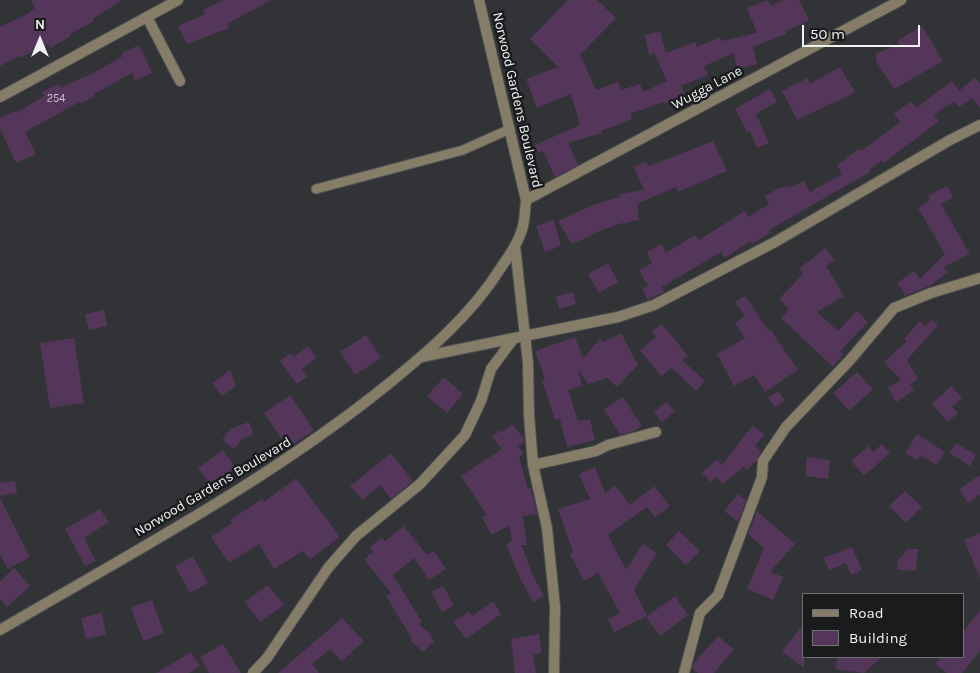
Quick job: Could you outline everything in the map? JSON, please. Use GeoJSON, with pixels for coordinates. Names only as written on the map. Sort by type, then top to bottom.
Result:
{"type":"FeatureCollection","features":[{"type":"Feature","properties":{"kind":"street"},"geometry":{"type":"LineString","coordinates":[[0,97],[178,0]]}},
{"type":"Feature","properties":{"kind":"street","name":"Norwood Gardens Boulevard"},"geometry":{"type":"LineString","coordinates":[[0,630],[260,477],[345,419],[421,357],[461,318],[490,286],[515,246],[523,226],[526,200],[479,0]]}},
{"type":"Feature","properties":{"kind":"street","name":"Wugga Lane"},"geometry":{"type":"LineString","coordinates":[[526,200],[901,0]]}},
{"type":"Feature","properties":{"kind":"street"},"geometry":{"type":"LineString","coordinates":[[147,17],[180,81]]}},
{"type":"Feature","properties":{"kind":"street"},"geometry":{"type":"LineString","coordinates":[[421,357],[618,317],[654,305],[776,242],[950,140],[980,125]]}},
{"type":"Feature","properties":{"kind":"street"},"geometry":{"type":"LineString","coordinates":[[515,246],[528,363],[528,415],[534,466],[547,528],[555,607],[554,673]]}},
{"type":"Feature","properties":{"kind":"street"},"geometry":{"type":"LineString","coordinates":[[684,673],[700,613],[718,595],[762,478],[763,461],[786,427],[850,360],[894,308],[931,293],[980,278]]}},
{"type":"Feature","properties":{"kind":"street"},"geometry":{"type":"LineString","coordinates":[[253,673],[267,658],[328,568],[356,536],[420,484],[465,435],[481,401],[492,369],[514,338]]}},
{"type":"Feature","properties":{"kind":"street"},"geometry":{"type":"LineString","coordinates":[[534,466],[596,451],[608,445],[656,432]]}},
{"type":"Feature","properties":{"kind":"lane"},"geometry":{"type":"LineString","coordinates":[[316,189],[463,150],[510,129]]}},
{"type":"Feature","properties":{"kind":"building"},"geometry":{"type":"Polygon","coordinates":[[[31,0],[122,0],[93,19],[94,21],[50,48],[48,44],[0,66],[0,27],[31,12],[35,8],[31,0]]]}},
{"type":"Feature","properties":{"kind":"building"},"geometry":{"type":"Polygon","coordinates":[[[223,0],[271,0],[227,24],[229,28],[187,44],[178,26],[205,14],[203,10],[223,0]]]}},
{"type":"Feature","properties":{"kind":"building"},"geometry":{"type":"Polygon","coordinates":[[[568,0],[597,0],[616,18],[580,55],[596,90],[618,82],[621,90],[640,84],[643,92],[667,81],[654,53],[649,55],[645,35],[660,31],[666,53],[695,42],[697,47],[720,37],[722,41],[757,33],[747,8],[768,0],[771,6],[783,0],[799,0],[809,20],[786,31],[786,34],[753,47],[757,64],[737,69],[734,53],[704,66],[708,75],[681,86],[685,95],[664,104],[663,102],[630,114],[632,119],[601,131],[602,133],[568,143],[578,165],[555,177],[543,151],[537,153],[535,145],[580,125],[571,94],[537,108],[526,79],[558,67],[530,39],[568,0]]]}},
{"type":"Feature","properties":{"kind":"building"},"geometry":{"type":"Polygon","coordinates":[[[922,26],[943,61],[894,89],[876,61],[876,54],[899,45],[897,41],[922,26]]]}},
{"type":"Feature","properties":{"kind":"building"},"geometry":{"type":"Polygon","coordinates":[[[139,45],[152,73],[135,81],[132,73],[94,94],[95,96],[80,104],[79,102],[25,132],[36,154],[16,163],[0,129],[0,118],[15,111],[16,113],[44,96],[42,92],[58,84],[61,88],[86,77],[123,56],[122,53],[139,45]]]}},
{"type":"Feature","properties":{"kind":"building"},"geometry":{"type":"Polygon","coordinates":[[[840,67],[855,92],[797,120],[782,91],[807,78],[810,84],[840,67]]]}},
{"type":"Feature","properties":{"kind":"building"},"geometry":{"type":"Polygon","coordinates":[[[975,77],[980,83],[980,107],[972,98],[959,107],[954,101],[934,115],[939,121],[884,163],[882,161],[869,170],[870,172],[769,230],[771,232],[752,244],[750,241],[725,258],[721,252],[662,287],[664,292],[648,300],[642,289],[648,286],[639,270],[652,263],[647,252],[662,244],[666,253],[695,235],[699,240],[745,211],[748,217],[769,204],[765,196],[781,187],[781,189],[788,185],[789,188],[804,181],[810,192],[842,174],[837,165],[859,149],[861,151],[900,122],[894,114],[911,101],[916,108],[952,81],[959,91],[975,77]]]}},
{"type":"Feature","properties":{"kind":"building"},"geometry":{"type":"Polygon","coordinates":[[[770,89],[777,102],[756,114],[769,143],[757,148],[750,131],[747,132],[735,109],[770,89]]]}},
{"type":"Feature","properties":{"kind":"building"},"geometry":{"type":"Polygon","coordinates":[[[713,141],[727,171],[678,192],[676,187],[637,204],[639,220],[614,225],[571,243],[558,221],[590,206],[620,197],[619,194],[644,190],[634,167],[646,161],[649,166],[713,141]]]}},
{"type":"Feature","properties":{"kind":"building"},"geometry":{"type":"Polygon","coordinates":[[[947,186],[953,197],[941,204],[970,254],[943,267],[949,272],[929,286],[903,297],[905,294],[897,283],[914,271],[920,279],[945,254],[918,208],[930,200],[928,196],[947,186]]]}},
{"type":"Feature","properties":{"kind":"building"},"geometry":{"type":"Polygon","coordinates":[[[554,220],[561,246],[545,252],[536,226],[554,220]]]}},
{"type":"Feature","properties":{"kind":"building"},"geometry":{"type":"Polygon","coordinates":[[[825,248],[835,260],[826,266],[844,296],[817,312],[838,331],[857,311],[868,322],[840,351],[843,354],[833,367],[781,318],[789,309],[779,299],[803,274],[799,269],[825,248]]]}},
{"type":"Feature","properties":{"kind":"building"},"geometry":{"type":"Polygon","coordinates":[[[608,263],[618,282],[599,293],[588,274],[608,263]]]}},
{"type":"Feature","properties":{"kind":"building"},"geometry":{"type":"Polygon","coordinates":[[[573,292],[576,304],[559,309],[556,296],[573,292]]]}},
{"type":"Feature","properties":{"kind":"building"},"geometry":{"type":"Polygon","coordinates":[[[745,296],[798,370],[765,392],[754,375],[734,386],[717,354],[745,338],[735,323],[745,316],[735,302],[745,296]]]}},
{"type":"Feature","properties":{"kind":"building"},"geometry":{"type":"Polygon","coordinates":[[[104,310],[107,326],[89,330],[85,314],[104,310]]]}},
{"type":"Feature","properties":{"kind":"building"},"geometry":{"type":"Polygon","coordinates":[[[932,320],[938,325],[907,360],[918,379],[910,384],[914,390],[896,402],[888,388],[901,380],[884,362],[907,341],[904,339],[920,321],[925,326],[932,320]]]}},
{"type":"Feature","properties":{"kind":"building"},"geometry":{"type":"Polygon","coordinates":[[[662,324],[688,356],[682,360],[705,381],[696,391],[672,368],[661,376],[640,350],[656,337],[652,331],[662,324]]]}},
{"type":"Feature","properties":{"kind":"building"},"geometry":{"type":"Polygon","coordinates":[[[621,333],[638,365],[617,387],[607,378],[588,384],[578,369],[582,386],[568,390],[578,421],[590,419],[595,440],[567,447],[560,419],[555,420],[542,380],[545,379],[535,351],[575,337],[583,358],[600,339],[603,342],[621,333]]]}},
{"type":"Feature","properties":{"kind":"building"},"geometry":{"type":"Polygon","coordinates":[[[366,335],[381,358],[355,375],[340,352],[366,335]]]}},
{"type":"Feature","properties":{"kind":"building"},"geometry":{"type":"Polygon","coordinates":[[[74,338],[84,403],[50,408],[40,343],[74,338]]]}},
{"type":"Feature","properties":{"kind":"building"},"geometry":{"type":"Polygon","coordinates":[[[308,346],[317,358],[302,369],[308,376],[297,384],[280,361],[291,353],[294,357],[308,346]]]}},
{"type":"Feature","properties":{"kind":"building"},"geometry":{"type":"Polygon","coordinates":[[[230,370],[236,386],[222,396],[212,383],[230,370]]]}},
{"type":"Feature","properties":{"kind":"building"},"geometry":{"type":"Polygon","coordinates":[[[857,372],[873,389],[849,411],[833,393],[857,372]]]}},
{"type":"Feature","properties":{"kind":"building"},"geometry":{"type":"Polygon","coordinates":[[[444,377],[463,394],[447,413],[427,396],[444,377]]]}},
{"type":"Feature","properties":{"kind":"building"},"geometry":{"type":"Polygon","coordinates":[[[951,386],[962,398],[952,407],[958,413],[948,422],[932,404],[951,386]]]}},
{"type":"Feature","properties":{"kind":"building"},"geometry":{"type":"Polygon","coordinates":[[[778,391],[785,401],[775,407],[768,398],[778,391]]]}},
{"type":"Feature","properties":{"kind":"building"},"geometry":{"type":"Polygon","coordinates":[[[290,395],[314,430],[288,448],[264,413],[290,395]]]}},
{"type":"Feature","properties":{"kind":"building"},"geometry":{"type":"Polygon","coordinates":[[[623,397],[642,426],[634,431],[620,435],[604,409],[623,397]]]}},
{"type":"Feature","properties":{"kind":"building"},"geometry":{"type":"Polygon","coordinates":[[[666,402],[675,411],[662,422],[654,412],[666,402]]]}},
{"type":"Feature","properties":{"kind":"building"},"geometry":{"type":"Polygon","coordinates":[[[249,422],[253,434],[242,439],[234,449],[222,440],[230,429],[249,422]]]}},
{"type":"Feature","properties":{"kind":"building"},"geometry":{"type":"Polygon","coordinates":[[[512,424],[524,439],[524,442],[518,447],[524,453],[519,457],[528,489],[531,488],[537,514],[523,516],[527,545],[521,545],[530,570],[544,596],[533,602],[519,576],[506,544],[512,541],[509,525],[492,535],[482,518],[487,515],[461,476],[502,449],[492,437],[501,430],[503,432],[512,424]]]}},
{"type":"Feature","properties":{"kind":"building"},"geometry":{"type":"Polygon","coordinates":[[[753,425],[764,435],[755,446],[761,451],[756,463],[754,462],[748,470],[743,467],[723,484],[717,477],[711,482],[702,473],[717,459],[722,465],[753,425]]]}},
{"type":"Feature","properties":{"kind":"building"},"geometry":{"type":"Polygon","coordinates":[[[917,434],[945,452],[937,465],[920,455],[917,460],[905,453],[917,434]]]}},
{"type":"Feature","properties":{"kind":"building"},"geometry":{"type":"Polygon","coordinates":[[[956,443],[976,455],[970,466],[949,453],[956,443]]]}},
{"type":"Feature","properties":{"kind":"building"},"geometry":{"type":"Polygon","coordinates":[[[882,444],[890,453],[864,476],[851,461],[868,446],[873,452],[882,444]]]}},
{"type":"Feature","properties":{"kind":"building"},"geometry":{"type":"Polygon","coordinates":[[[223,450],[236,468],[211,486],[198,468],[223,450]]]}},
{"type":"Feature","properties":{"kind":"building"},"geometry":{"type":"Polygon","coordinates":[[[391,453],[413,481],[391,499],[380,485],[363,500],[350,486],[391,453]]]}},
{"type":"Feature","properties":{"kind":"building"},"geometry":{"type":"Polygon","coordinates":[[[807,457],[830,460],[828,479],[805,476],[807,457]]]}},
{"type":"Feature","properties":{"kind":"building"},"geometry":{"type":"Polygon","coordinates":[[[595,467],[605,493],[615,485],[630,505],[654,486],[670,506],[655,517],[647,507],[608,535],[626,570],[643,544],[657,553],[634,589],[647,616],[614,632],[608,619],[620,613],[598,573],[584,581],[570,554],[573,552],[558,509],[590,499],[579,474],[595,467]]]}},
{"type":"Feature","properties":{"kind":"building"},"geometry":{"type":"Polygon","coordinates":[[[980,475],[980,495],[968,503],[959,489],[980,475]]]}},
{"type":"Feature","properties":{"kind":"building"},"geometry":{"type":"Polygon","coordinates":[[[296,478],[340,537],[310,559],[303,551],[274,569],[259,544],[229,563],[211,537],[232,523],[230,520],[262,499],[264,502],[296,478]]]}},
{"type":"Feature","properties":{"kind":"building"},"geometry":{"type":"Polygon","coordinates":[[[15,481],[17,493],[0,496],[0,483],[15,481]]]}},
{"type":"Feature","properties":{"kind":"building"},"geometry":{"type":"Polygon","coordinates":[[[905,491],[922,507],[906,523],[889,506],[905,491]]]}},
{"type":"Feature","properties":{"kind":"building"},"geometry":{"type":"Polygon","coordinates":[[[738,494],[746,500],[738,522],[724,511],[738,494]]]}},
{"type":"Feature","properties":{"kind":"building"},"geometry":{"type":"Polygon","coordinates":[[[0,498],[30,557],[8,569],[0,554],[0,498]]]}},
{"type":"Feature","properties":{"kind":"building"},"geometry":{"type":"Polygon","coordinates":[[[100,509],[109,522],[84,538],[96,561],[85,566],[65,529],[100,509]]]}},
{"type":"Feature","properties":{"kind":"building"},"geometry":{"type":"Polygon","coordinates":[[[757,511],[795,544],[770,572],[783,577],[773,600],[747,589],[764,548],[748,534],[757,511]]]}},
{"type":"Feature","properties":{"kind":"building"},"geometry":{"type":"Polygon","coordinates":[[[404,526],[427,555],[434,551],[446,569],[429,580],[414,558],[393,575],[422,622],[419,624],[430,634],[434,641],[423,652],[410,640],[412,639],[386,596],[391,593],[364,559],[373,552],[370,547],[382,537],[385,541],[404,526]]]}},
{"type":"Feature","properties":{"kind":"building"},"geometry":{"type":"Polygon","coordinates":[[[679,531],[700,551],[686,565],[666,545],[679,531]]]}},
{"type":"Feature","properties":{"kind":"building"},"geometry":{"type":"Polygon","coordinates":[[[980,533],[980,578],[964,540],[980,533]]]}},
{"type":"Feature","properties":{"kind":"building"},"geometry":{"type":"Polygon","coordinates":[[[852,547],[862,570],[851,575],[846,563],[829,570],[824,558],[852,547]]]}},
{"type":"Feature","properties":{"kind":"building"},"geometry":{"type":"Polygon","coordinates":[[[908,549],[918,549],[916,571],[897,570],[898,560],[908,549]]]}},
{"type":"Feature","properties":{"kind":"building"},"geometry":{"type":"Polygon","coordinates":[[[193,556],[208,583],[190,593],[175,566],[193,556]]]}},
{"type":"Feature","properties":{"kind":"building"},"geometry":{"type":"Polygon","coordinates":[[[14,568],[30,586],[7,607],[0,599],[0,581],[14,568]]]}},
{"type":"Feature","properties":{"kind":"building"},"geometry":{"type":"Polygon","coordinates":[[[268,585],[284,605],[260,622],[245,602],[268,585]]]}},
{"type":"Feature","properties":{"kind":"building"},"geometry":{"type":"Polygon","coordinates":[[[443,586],[454,605],[442,612],[431,592],[443,586]]]}},
{"type":"Feature","properties":{"kind":"building"},"geometry":{"type":"Polygon","coordinates":[[[675,596],[688,615],[660,636],[646,617],[675,596]]]}},
{"type":"Feature","properties":{"kind":"building"},"geometry":{"type":"Polygon","coordinates":[[[152,600],[164,633],[143,641],[131,607],[152,600]]]}},
{"type":"Feature","properties":{"kind":"building"},"geometry":{"type":"Polygon","coordinates":[[[493,601],[501,614],[466,639],[453,622],[469,611],[472,616],[493,601]]]}},
{"type":"Feature","properties":{"kind":"building"},"geometry":{"type":"Polygon","coordinates":[[[980,611],[980,651],[962,673],[947,673],[936,664],[940,658],[965,658],[965,629],[980,611]]]}},
{"type":"Feature","properties":{"kind":"building"},"geometry":{"type":"Polygon","coordinates":[[[102,613],[106,635],[86,639],[81,618],[102,613]]]}},
{"type":"Feature","properties":{"kind":"building"},"geometry":{"type":"Polygon","coordinates":[[[342,618],[364,641],[342,661],[330,649],[312,664],[319,673],[278,673],[342,618]]]}},
{"type":"Feature","properties":{"kind":"building"},"geometry":{"type":"Polygon","coordinates":[[[802,626],[802,658],[804,658],[804,668],[782,651],[802,626]]]}},
{"type":"Feature","properties":{"kind":"building"},"geometry":{"type":"Polygon","coordinates":[[[539,634],[542,653],[533,655],[536,673],[515,673],[511,639],[539,634]]]}},
{"type":"Feature","properties":{"kind":"building"},"geometry":{"type":"Polygon","coordinates":[[[718,636],[734,649],[714,673],[698,673],[692,668],[693,664],[718,636]]]}},
{"type":"Feature","properties":{"kind":"building"},"geometry":{"type":"Polygon","coordinates":[[[223,644],[241,673],[209,673],[200,657],[223,644]]]}},
{"type":"Feature","properties":{"kind":"building"},"geometry":{"type":"Polygon","coordinates":[[[191,652],[200,666],[189,673],[156,673],[191,652]]]}},
{"type":"Feature","properties":{"kind":"building"},"geometry":{"type":"Polygon","coordinates":[[[838,658],[881,658],[864,673],[835,669],[838,658]]]}}]}
